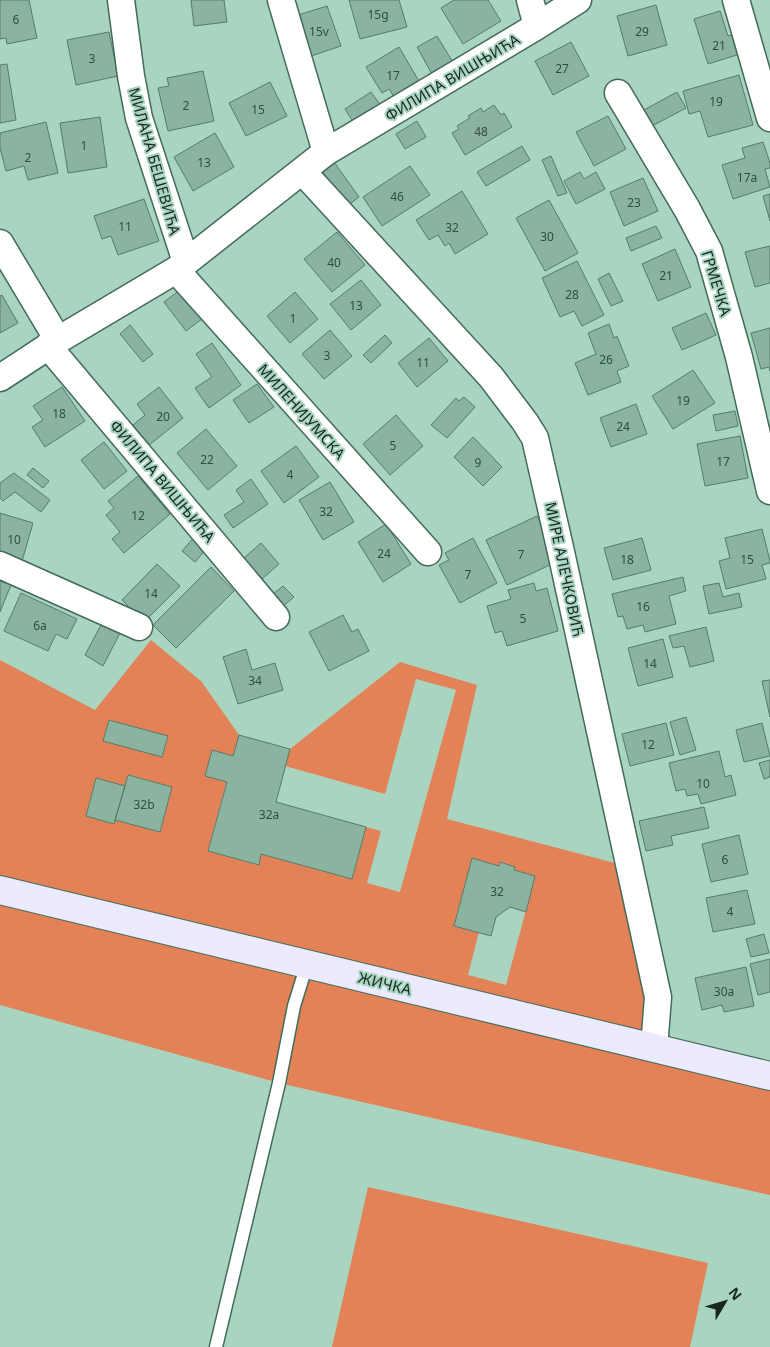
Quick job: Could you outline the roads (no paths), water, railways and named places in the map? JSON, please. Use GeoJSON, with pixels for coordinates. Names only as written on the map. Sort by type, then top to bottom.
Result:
{"type":"FeatureCollection","features":[{"type":"Feature","properties":{"kind":"main road","name":"ЖИЧКА"},"geometry":{"type":"LineString","coordinates":[[0,890],[770,1076]]}},
{"type":"Feature","properties":{"kind":"street","name":"МИЛАНА БЕШЕВИЋА"},"geometry":{"type":"LineString","coordinates":[[121,0],[130,76],[139,118],[181,266]]}},
{"type":"Feature","properties":{"kind":"street"},"geometry":{"type":"LineString","coordinates":[[281,0],[326,152]]}},
{"type":"Feature","properties":{"kind":"street"},"geometry":{"type":"LineString","coordinates":[[530,0],[537,26]]}},
{"type":"Feature","properties":{"kind":"street","name":"ФИЛИПА ВИШЊИЋА"},"geometry":{"type":"LineString","coordinates":[[0,378],[53,343],[181,266],[326,152],[578,0]]}},
{"type":"Feature","properties":{"kind":"street"},"geometry":{"type":"LineString","coordinates":[[736,0],[770,118]]}},
{"type":"Feature","properties":{"kind":"street","name":"ГРМЕЧКА"},"geometry":{"type":"LineString","coordinates":[[618,93],[687,209],[709,251],[739,357],[770,491]]}},
{"type":"Feature","properties":{"kind":"street","name":"МИРЕ АЛЕЧКОВИЋ"},"geometry":{"type":"LineString","coordinates":[[302,171],[491,377],[526,422],[535,438],[562,552],[658,997],[654,1048]]}},
{"type":"Feature","properties":{"kind":"street"},"geometry":{"type":"LineString","coordinates":[[0,243],[53,343]]}},
{"type":"Feature","properties":{"kind":"street","name":"МИЛЕНИЈУМСКА"},"geometry":{"type":"LineString","coordinates":[[181,266],[428,552]]}},
{"type":"Feature","properties":{"kind":"street","name":"ФИЛИПА ВИШЊИЋА"},"geometry":{"type":"LineString","coordinates":[[53,343],[276,617]]}},
{"type":"Feature","properties":{"kind":"street"},"geometry":{"type":"LineString","coordinates":[[0,565],[140,627]]}},
{"type":"Feature","properties":{"kind":"lane"},"geometry":{"type":"LineString","coordinates":[[216,1347],[279,1083],[294,1006],[307,964]]}}]}
